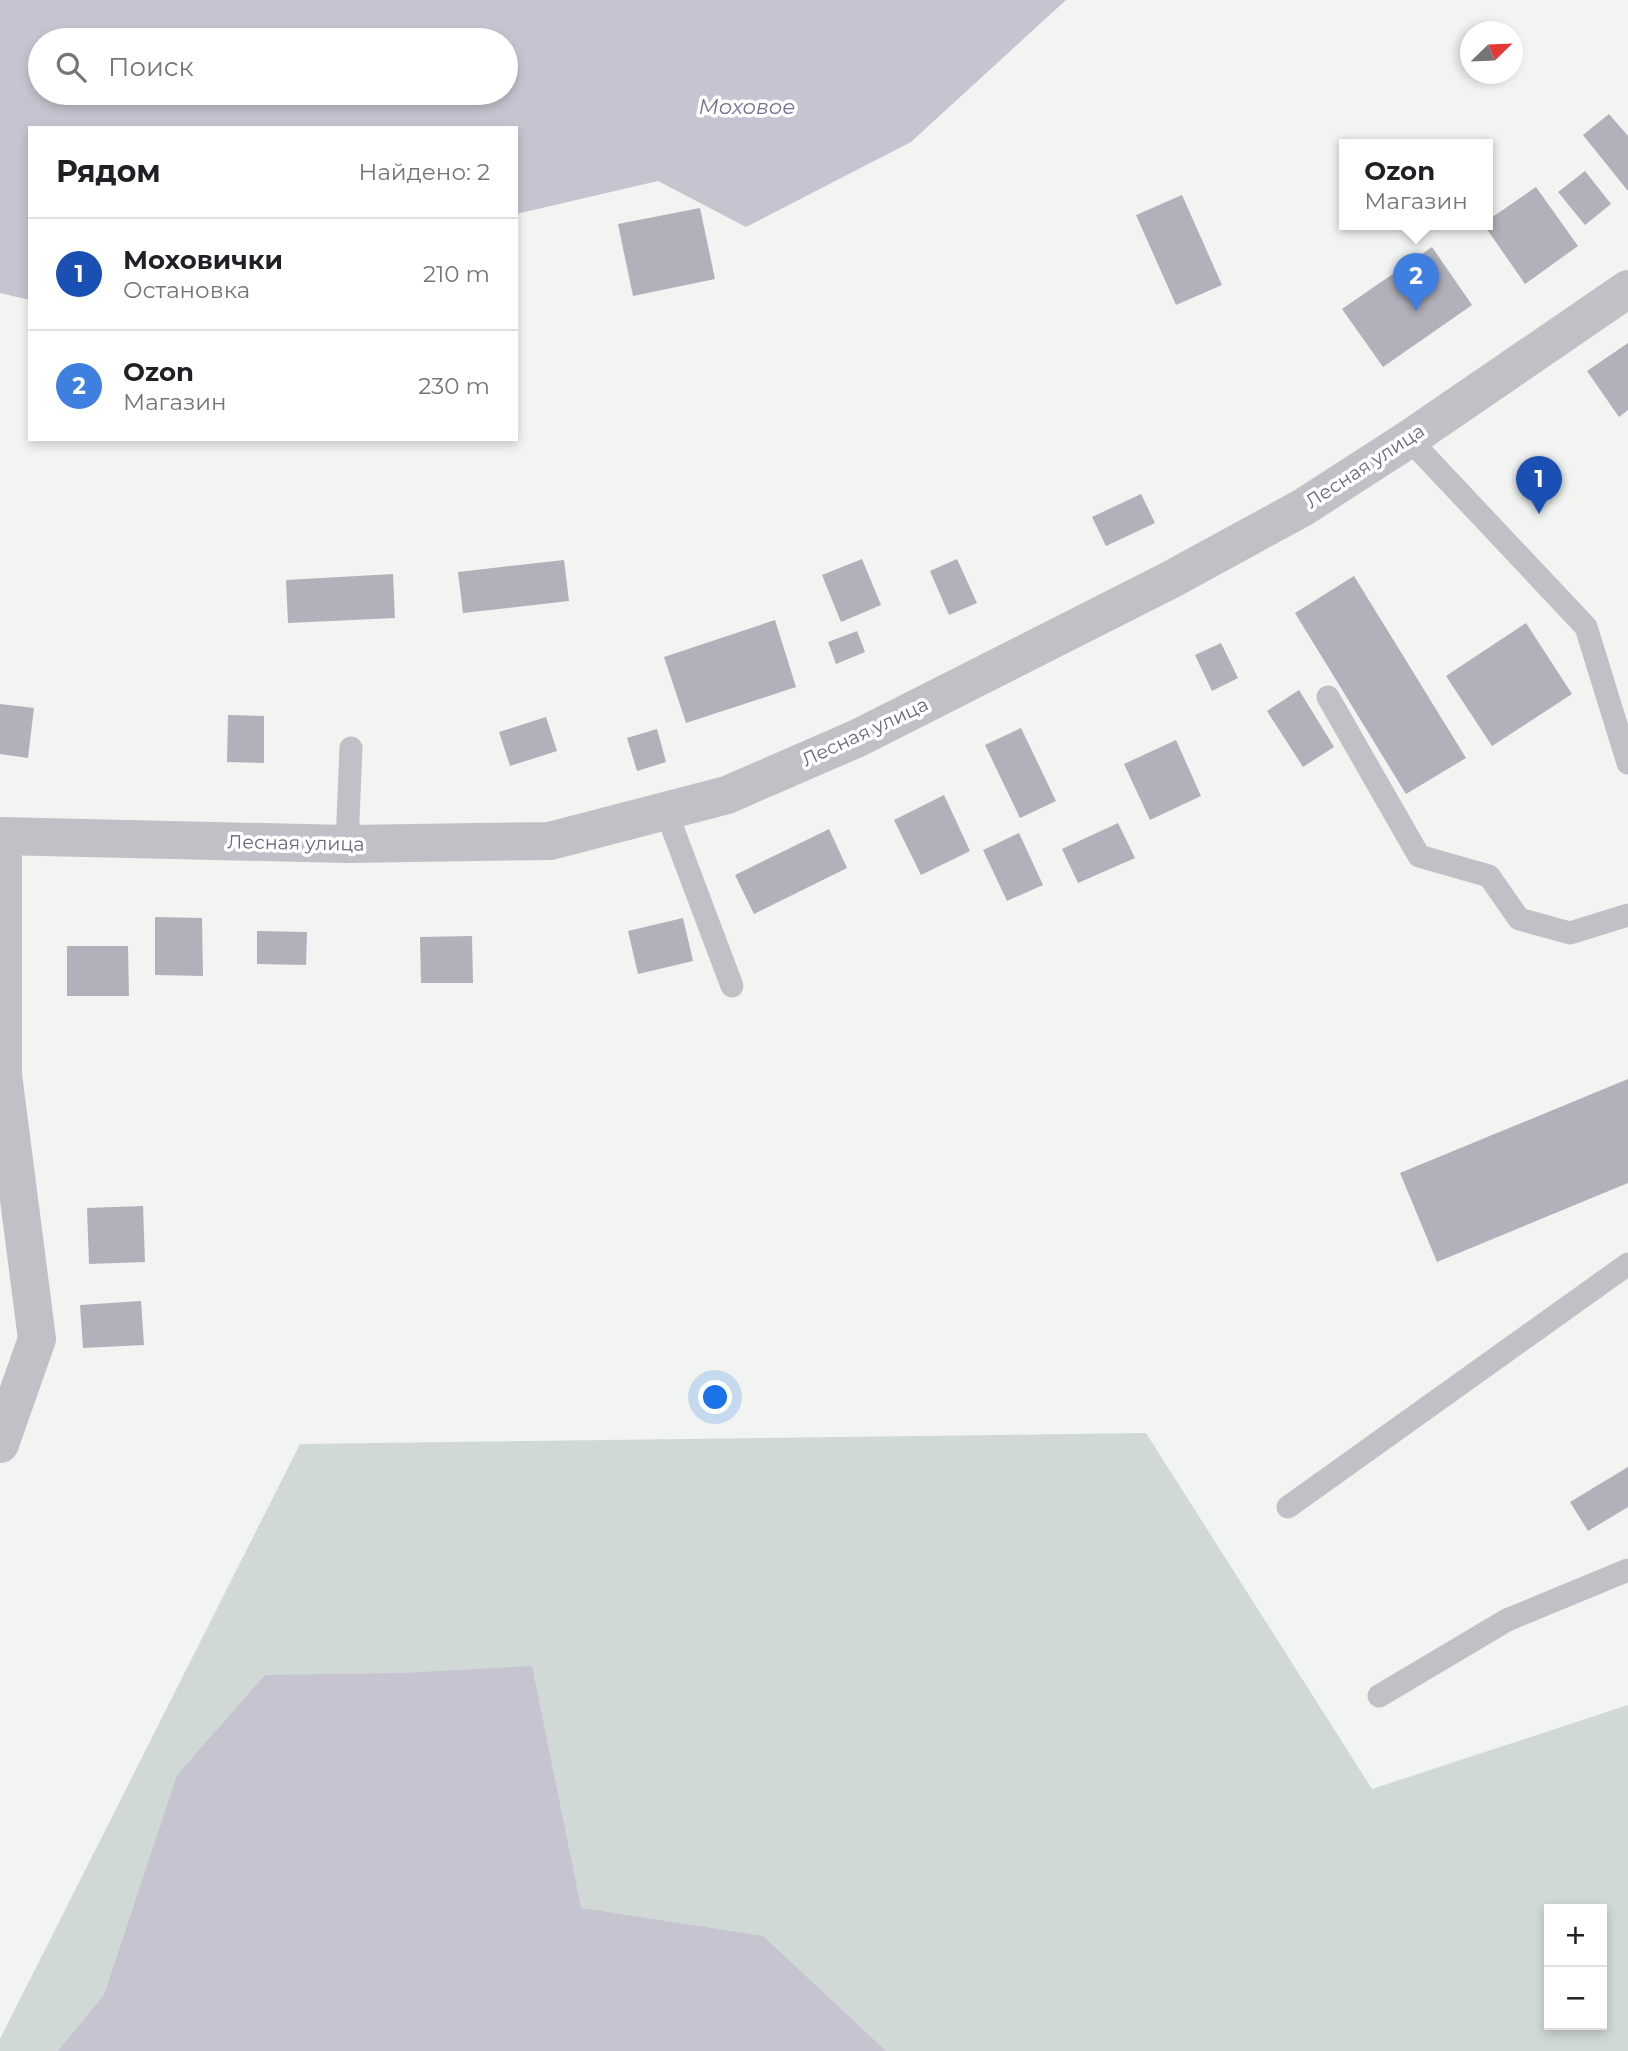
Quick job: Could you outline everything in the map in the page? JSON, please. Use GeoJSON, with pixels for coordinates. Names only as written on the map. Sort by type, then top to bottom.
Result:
{"type":"FeatureCollection","features":[{"type":"Feature","properties":{"kind":"street","name":"Лесная улица"},"geometry":{"type":"LineString","coordinates":[[1,836],[346,844],[550,841],[727,795],[858,738],[1170,580],[1302,508],[1409,439],[1628,289]]}},
{"type":"Feature","properties":{"kind":"street"},"geometry":{"type":"LineString","coordinates":[[0,1444],[37,1339],[3,1075],[1,836]]}},
{"type":"Feature","properties":{"kind":"lane"},"geometry":{"type":"LineString","coordinates":[[1409,439],[1586,627],[1628,763]]}},
{"type":"Feature","properties":{"kind":"lane"},"geometry":{"type":"LineString","coordinates":[[1328,697],[1419,856],[1489,876],[1519,919],[1557,930],[1570,933],[1628,915]]}},
{"type":"Feature","properties":{"kind":"lane"},"geometry":{"type":"LineString","coordinates":[[346,844],[351,748]]}},
{"type":"Feature","properties":{"kind":"lane"},"geometry":{"type":"LineString","coordinates":[[666,811],[732,986]]}},
{"type":"Feature","properties":{"kind":"lane"},"geometry":{"type":"LineString","coordinates":[[1288,1507],[1628,1264]]}},
{"type":"Feature","properties":{"kind":"lane"},"geometry":{"type":"LineString","coordinates":[[1379,1696],[1507,1620],[1628,1570]]}},
{"type":"Feature","properties":{"kind":"shaded area"},"geometry":{"type":"Polygon","coordinates":[[[1146,1433],[1372,1789],[1628,1705],[1628,2051],[0,2051],[0,2039],[300,1444],[1146,1433]]]}},
{"type":"Feature","properties":{"kind":"water","name":"Моховое"},"geometry":{"type":"Polygon","coordinates":[[[0,0],[1066,0],[911,142],[746,227],[658,181],[518,214],[518,126],[28,126],[28,300],[0,293],[0,0]]]}},
{"type":"Feature","properties":{"kind":"water"},"geometry":{"type":"Polygon","coordinates":[[[532,1666],[581,1908],[763,1936],[886,2051],[58,2051],[104,1995],[177,1775],[265,1675],[403,1673],[532,1666]]]}},
{"type":"Feature","properties":{"kind":"building"},"geometry":{"type":"Polygon","coordinates":[[[1609,114],[1628,136],[1628,191],[1583,135],[1609,114]]]}},
{"type":"Feature","properties":{"kind":"building"},"geometry":{"type":"Polygon","coordinates":[[[1585,171],[1611,204],[1585,225],[1558,192],[1585,171]]]}},
{"type":"Feature","properties":{"kind":"building"},"geometry":{"type":"Polygon","coordinates":[[[1536,187],[1578,246],[1525,284],[1487,230],[1493,230],[1493,217],[1536,187]]]}},
{"type":"Feature","properties":{"kind":"building"},"geometry":{"type":"Polygon","coordinates":[[[1182,195],[1222,285],[1176,305],[1136,215],[1182,195]]]}},
{"type":"Feature","properties":{"kind":"building"},"geometry":{"type":"Polygon","coordinates":[[[700,208],[715,279],[633,296],[618,224],[700,208]]]}},
{"type":"Feature","properties":{"kind":"building"},"geometry":{"type":"Polygon","coordinates":[[[1432,247],[1472,305],[1383,367],[1342,309],[1432,247]]]}},
{"type":"Feature","properties":{"kind":"building"},"geometry":{"type":"Polygon","coordinates":[[[1628,343],[1628,410],[1619,417],[1587,371],[1628,343]]]}},
{"type":"Feature","properties":{"kind":"building"},"geometry":{"type":"Polygon","coordinates":[[[1141,494],[1155,523],[1106,546],[1092,517],[1141,494]]]}},
{"type":"Feature","properties":{"kind":"building"},"geometry":{"type":"Polygon","coordinates":[[[862,559],[881,605],[841,622],[822,575],[862,559]]]}},
{"type":"Feature","properties":{"kind":"building"},"geometry":{"type":"Polygon","coordinates":[[[957,559],[977,603],[949,615],[930,571],[957,559]]]}},
{"type":"Feature","properties":{"kind":"building"},"geometry":{"type":"Polygon","coordinates":[[[564,560],[569,601],[463,613],[458,572],[564,560]]]}},
{"type":"Feature","properties":{"kind":"building"},"geometry":{"type":"Polygon","coordinates":[[[393,574],[395,618],[288,623],[286,580],[393,574]]]}},
{"type":"Feature","properties":{"kind":"building"},"geometry":{"type":"Polygon","coordinates":[[[1354,576],[1466,758],[1406,794],[1295,613],[1354,576]]]}},
{"type":"Feature","properties":{"kind":"building"},"geometry":{"type":"Polygon","coordinates":[[[775,620],[796,687],[686,723],[664,657],[775,620]]]}},
{"type":"Feature","properties":{"kind":"building"},"geometry":{"type":"Polygon","coordinates":[[[1526,623],[1572,694],[1492,746],[1446,676],[1526,623]]]}},
{"type":"Feature","properties":{"kind":"building"},"geometry":{"type":"Polygon","coordinates":[[[857,631],[865,652],[836,664],[828,642],[857,631]]]}},
{"type":"Feature","properties":{"kind":"building"},"geometry":{"type":"Polygon","coordinates":[[[1221,643],[1238,678],[1212,691],[1195,655],[1221,643]]]}},
{"type":"Feature","properties":{"kind":"building"},"geometry":{"type":"Polygon","coordinates":[[[1299,690],[1334,747],[1303,767],[1267,711],[1299,690]]]}},
{"type":"Feature","properties":{"kind":"building"},"geometry":{"type":"Polygon","coordinates":[[[0,704],[34,708],[28,758],[0,754],[0,704]]]}},
{"type":"Feature","properties":{"kind":"building"},"geometry":{"type":"Polygon","coordinates":[[[228,715],[264,716],[264,763],[227,762],[228,715]]]}},
{"type":"Feature","properties":{"kind":"building"},"geometry":{"type":"Polygon","coordinates":[[[546,717],[557,751],[510,766],[499,732],[546,717]]]}},
{"type":"Feature","properties":{"kind":"building"},"geometry":{"type":"Polygon","coordinates":[[[1021,728],[1056,801],[1020,818],[985,745],[1021,728]]]}},
{"type":"Feature","properties":{"kind":"building"},"geometry":{"type":"Polygon","coordinates":[[[657,729],[666,762],[637,771],[627,738],[657,729]]]}},
{"type":"Feature","properties":{"kind":"building"},"geometry":{"type":"Polygon","coordinates":[[[1176,740],[1201,796],[1150,820],[1124,764],[1176,740]]]}},
{"type":"Feature","properties":{"kind":"building"},"geometry":{"type":"Polygon","coordinates":[[[944,795],[970,851],[921,875],[894,820],[944,795]]]}},
{"type":"Feature","properties":{"kind":"building"},"geometry":{"type":"Polygon","coordinates":[[[1118,823],[1135,858],[1078,883],[1062,849],[1118,823]]]}},
{"type":"Feature","properties":{"kind":"building"},"geometry":{"type":"Polygon","coordinates":[[[829,829],[847,868],[754,914],[735,875],[829,829]]]}},
{"type":"Feature","properties":{"kind":"building"},"geometry":{"type":"Polygon","coordinates":[[[1019,833],[1043,885],[1007,901],[983,850],[1019,833]]]}},
{"type":"Feature","properties":{"kind":"building"},"geometry":{"type":"Polygon","coordinates":[[[155,917],[202,918],[203,976],[155,975],[155,917]]]}},
{"type":"Feature","properties":{"kind":"building"},"geometry":{"type":"Polygon","coordinates":[[[683,918],[693,961],[638,974],[628,931],[683,918]]]}},
{"type":"Feature","properties":{"kind":"building"},"geometry":{"type":"Polygon","coordinates":[[[257,931],[307,932],[306,965],[257,964],[257,931]]]}},
{"type":"Feature","properties":{"kind":"building"},"geometry":{"type":"Polygon","coordinates":[[[472,936],[473,983],[421,983],[420,937],[472,936]]]}},
{"type":"Feature","properties":{"kind":"building"},"geometry":{"type":"Polygon","coordinates":[[[67,946],[128,946],[129,996],[67,996],[67,946]]]}},
{"type":"Feature","properties":{"kind":"building"},"geometry":{"type":"Polygon","coordinates":[[[1628,1079],[1628,1183],[1437,1262],[1400,1173],[1628,1079]]]}},
{"type":"Feature","properties":{"kind":"building"},"geometry":{"type":"Polygon","coordinates":[[[143,1206],[145,1262],[89,1264],[87,1208],[143,1206]]]}},
{"type":"Feature","properties":{"kind":"building"},"geometry":{"type":"Polygon","coordinates":[[[141,1301],[144,1345],[83,1348],[80,1305],[141,1301]]]}},
{"type":"Feature","properties":{"kind":"building"},"geometry":{"type":"Polygon","coordinates":[[[1628,1467],[1628,1507],[1588,1531],[1570,1502],[1628,1467]]]}},
{"type":"Feature","properties":{"kind":"place","name":"Ozon"},"geometry":{"type":"Point","coordinates":[1416,311]}},
{"type":"Feature","properties":{"kind":"place","name":"Моховички"},"geometry":{"type":"Point","coordinates":[1539,514]}}]}
